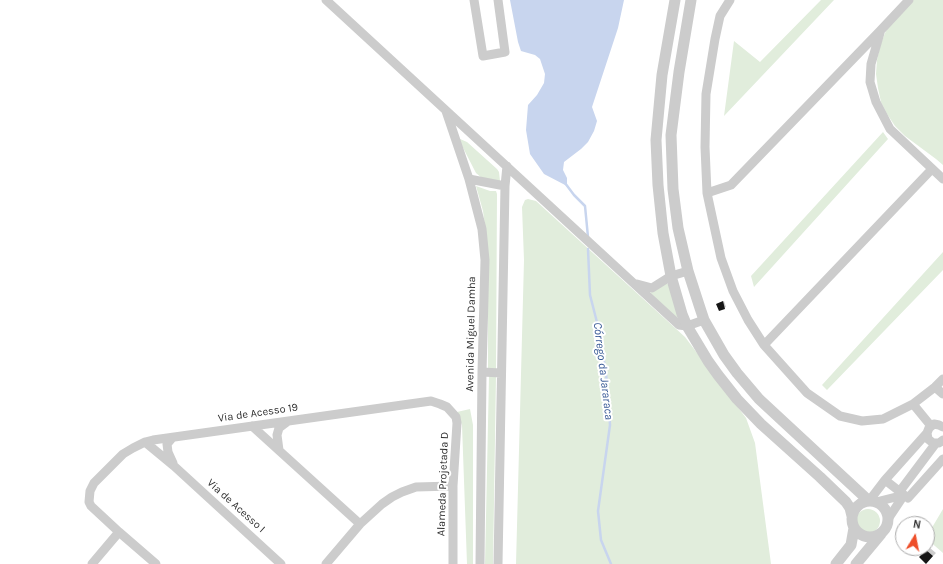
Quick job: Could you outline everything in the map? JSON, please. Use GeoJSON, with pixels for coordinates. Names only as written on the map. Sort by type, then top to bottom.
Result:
{"type":"FeatureCollection","features":[{"type":"Feature","properties":{"kind":"street"},"geometry":{"type":"LineString","coordinates":[[326,0],[679,325],[688,326],[704,320]]}},
{"type":"Feature","properties":{"kind":"street"},"geometry":{"type":"LineString","coordinates":[[474,0],[484,56],[506,52],[498,0]]}},
{"type":"Feature","properties":{"kind":"street"},"geometry":{"type":"LineString","coordinates":[[675,0],[662,75],[656,140],[658,185],[663,233],[671,276],[682,314],[718,375],[737,399],[761,424],[820,477],[846,502],[850,508],[854,528],[851,545],[836,564]]}},
{"type":"Feature","properties":{"kind":"street"},"geometry":{"type":"LineString","coordinates":[[691,0],[679,72],[671,135],[673,190],[678,228],[688,271],[704,320],[724,355],[759,399],[872,502],[883,507],[886,511],[888,519]]}},
{"type":"Feature","properties":{"kind":"street"},"geometry":{"type":"LineString","coordinates":[[730,0],[720,16],[706,94],[705,147],[707,193],[721,258],[733,291],[748,320],[764,345],[807,393],[840,416],[862,422],[883,419],[913,404],[943,379]]}},
{"type":"Feature","properties":{"kind":"street"},"geometry":{"type":"LineString","coordinates":[[707,193],[731,185],[880,32],[909,0]]}},
{"type":"Feature","properties":{"kind":"street"},"geometry":{"type":"LineString","coordinates":[[880,32],[871,64],[870,82],[876,102],[890,128],[943,179]]}},
{"type":"Feature","properties":{"kind":"street","name":"Avenida Miguel Damha"},"geometry":{"type":"LineString","coordinates":[[446,109],[470,179],[482,229],[485,260],[480,564]]}},
{"type":"Feature","properties":{"kind":"street"},"geometry":{"type":"LineString","coordinates":[[498,564],[505,186],[507,166]]}},
{"type":"Feature","properties":{"kind":"street"},"geometry":{"type":"LineString","coordinates":[[764,345],[932,169]]}},
{"type":"Feature","properties":{"kind":"street"},"geometry":{"type":"LineString","coordinates":[[470,179],[505,186]]}},
{"type":"Feature","properties":{"kind":"street"},"geometry":{"type":"LineString","coordinates":[[635,283],[652,288],[671,276],[688,271]]}},
{"type":"Feature","properties":{"kind":"street"},"geometry":{"type":"LineString","coordinates":[[482,372],[501,373]]}},
{"type":"Feature","properties":{"kind":"street"},"geometry":{"type":"LineString","coordinates":[[935,387],[943,394]]}},
{"type":"Feature","properties":{"kind":"street","name":"Via de Acesso 19"},"geometry":{"type":"LineString","coordinates":[[119,532],[91,506],[90,491],[99,478],[123,454],[145,442],[431,401],[447,408]]}},
{"type":"Feature","properties":{"kind":"street"},"geometry":{"type":"LineString","coordinates":[[856,564],[883,531],[902,493],[940,442],[928,439],[929,429],[913,404]]}},
{"type":"Feature","properties":{"kind":"street","name":"Alameda Projetada D"},"geometry":{"type":"LineString","coordinates":[[447,408],[456,417],[457,423],[453,486],[453,564]]}},
{"type":"Feature","properties":{"kind":"street"},"geometry":{"type":"LineString","coordinates":[[279,450],[277,435],[279,428],[288,421]]}},
{"type":"Feature","properties":{"kind":"street"},"geometry":{"type":"LineString","coordinates":[[872,502],[885,480],[929,429],[937,424],[943,427]]}},
{"type":"Feature","properties":{"kind":"street"},"geometry":{"type":"LineString","coordinates":[[252,426],[360,524]]}},
{"type":"Feature","properties":{"kind":"street","name":"Via de Acesso I"},"geometry":{"type":"LineString","coordinates":[[172,438],[168,444],[168,452],[174,466]]}},
{"type":"Feature","properties":{"kind":"street","name":"Via de Acesso I"},"geometry":{"type":"LineString","coordinates":[[145,442],[174,466],[281,564]]}},
{"type":"Feature","properties":{"kind":"street"},"geometry":{"type":"LineString","coordinates":[[885,480],[908,498],[943,459]]}},
{"type":"Feature","properties":{"kind":"street"},"geometry":{"type":"LineString","coordinates":[[326,564],[360,524],[382,504],[402,492],[416,487],[453,486]]}},
{"type":"Feature","properties":{"kind":"street"},"geometry":{"type":"LineString","coordinates":[[852,516],[857,506],[902,493]]}},
{"type":"Feature","properties":{"kind":"street"},"geometry":{"type":"LineString","coordinates":[[854,528],[862,536],[868,537],[874,537],[883,531]]}},
{"type":"Feature","properties":{"kind":"street"},"geometry":{"type":"LineString","coordinates":[[92,564],[119,532],[156,564]]}},
{"type":"Feature","properties":{"kind":"green space"},"geometry":{"type":"Polygon","coordinates":[[[821,0],[834,0],[724,116],[734,41],[760,62],[821,0]]]}},
{"type":"Feature","properties":{"kind":"green space"},"geometry":{"type":"Polygon","coordinates":[[[913,0],[943,0],[943,165],[905,136],[895,126],[881,102],[878,88],[876,74],[877,60],[885,33],[892,21],[913,0]]]}},
{"type":"Feature","properties":{"kind":"green space"},"geometry":{"type":"Polygon","coordinates":[[[883,132],[888,139],[754,287],[751,276],[883,132]]]}},
{"type":"Feature","properties":{"kind":"green space"},"geometry":{"type":"Polygon","coordinates":[[[460,139],[467,142],[497,169],[499,172],[500,181],[483,179],[476,173],[459,140],[460,139]]]}},
{"type":"Feature","properties":{"kind":"green space"},"geometry":{"type":"Polygon","coordinates":[[[476,186],[490,191],[496,191],[497,194],[496,371],[488,371],[488,250],[483,211],[476,186]]]}},
{"type":"Feature","properties":{"kind":"green space"},"geometry":{"type":"Polygon","coordinates":[[[528,199],[536,201],[685,337],[746,418],[755,443],[771,564],[516,564],[524,260],[522,207],[525,200],[528,199]]]}},
{"type":"Feature","properties":{"kind":"green space"},"geometry":{"type":"Polygon","coordinates":[[[943,252],[943,270],[827,390],[822,385],[943,252]]]}},
{"type":"Feature","properties":{"kind":"green space"},"geometry":{"type":"Polygon","coordinates":[[[666,283],[669,285],[682,319],[678,321],[651,295],[650,291],[666,283]]]}},
{"type":"Feature","properties":{"kind":"green space"},"geometry":{"type":"Polygon","coordinates":[[[489,376],[496,376],[493,564],[485,564],[489,376]]]}},
{"type":"Feature","properties":{"kind":"green space"},"geometry":{"type":"Polygon","coordinates":[[[470,409],[473,425],[473,564],[467,564],[462,425],[457,412],[470,409]]]}},
{"type":"Feature","properties":{"kind":"green space"},"geometry":{"type":"Polygon","coordinates":[[[868,509],[876,513],[880,521],[876,529],[868,533],[860,529],[856,521],[860,513],[868,509]]]}},
{"type":"Feature","properties":{"kind":"green space"},"geometry":{"type":"Polygon","coordinates":[[[943,509],[943,553],[935,546],[935,522],[943,509]]]}},
{"type":"Feature","properties":{"kind":"water"},"geometry":{"type":"Polygon","coordinates":[[[510,0],[624,0],[618,28],[592,107],[597,121],[594,131],[588,142],[564,162],[563,170],[567,178],[567,186],[544,174],[530,154],[526,130],[528,105],[537,95],[544,83],[545,74],[540,59],[535,55],[521,51],[510,0]]]}},
{"type":"Feature","properties":{"kind":"building"},"geometry":{"type":"Polygon","coordinates":[[[723,301],[725,309],[719,311],[716,304],[723,301]]]}},
{"type":"Feature","properties":{"kind":"building"},"geometry":{"type":"Polygon","coordinates":[[[920,556],[933,556],[926,564],[919,557],[920,556]]]}},
{"type":"Feature","properties":{"kind":"waterway","name":"Córrego da Jararaca"},"geometry":{"type":"LineString","coordinates":[[565,183],[585,206],[588,237]]}},
{"type":"Feature","properties":{"kind":"waterway","name":"Córrego da Jararaca"},"geometry":{"type":"LineString","coordinates":[[588,249],[590,295],[600,334],[607,382],[610,425],[598,511],[601,540],[611,564]]}}]}
